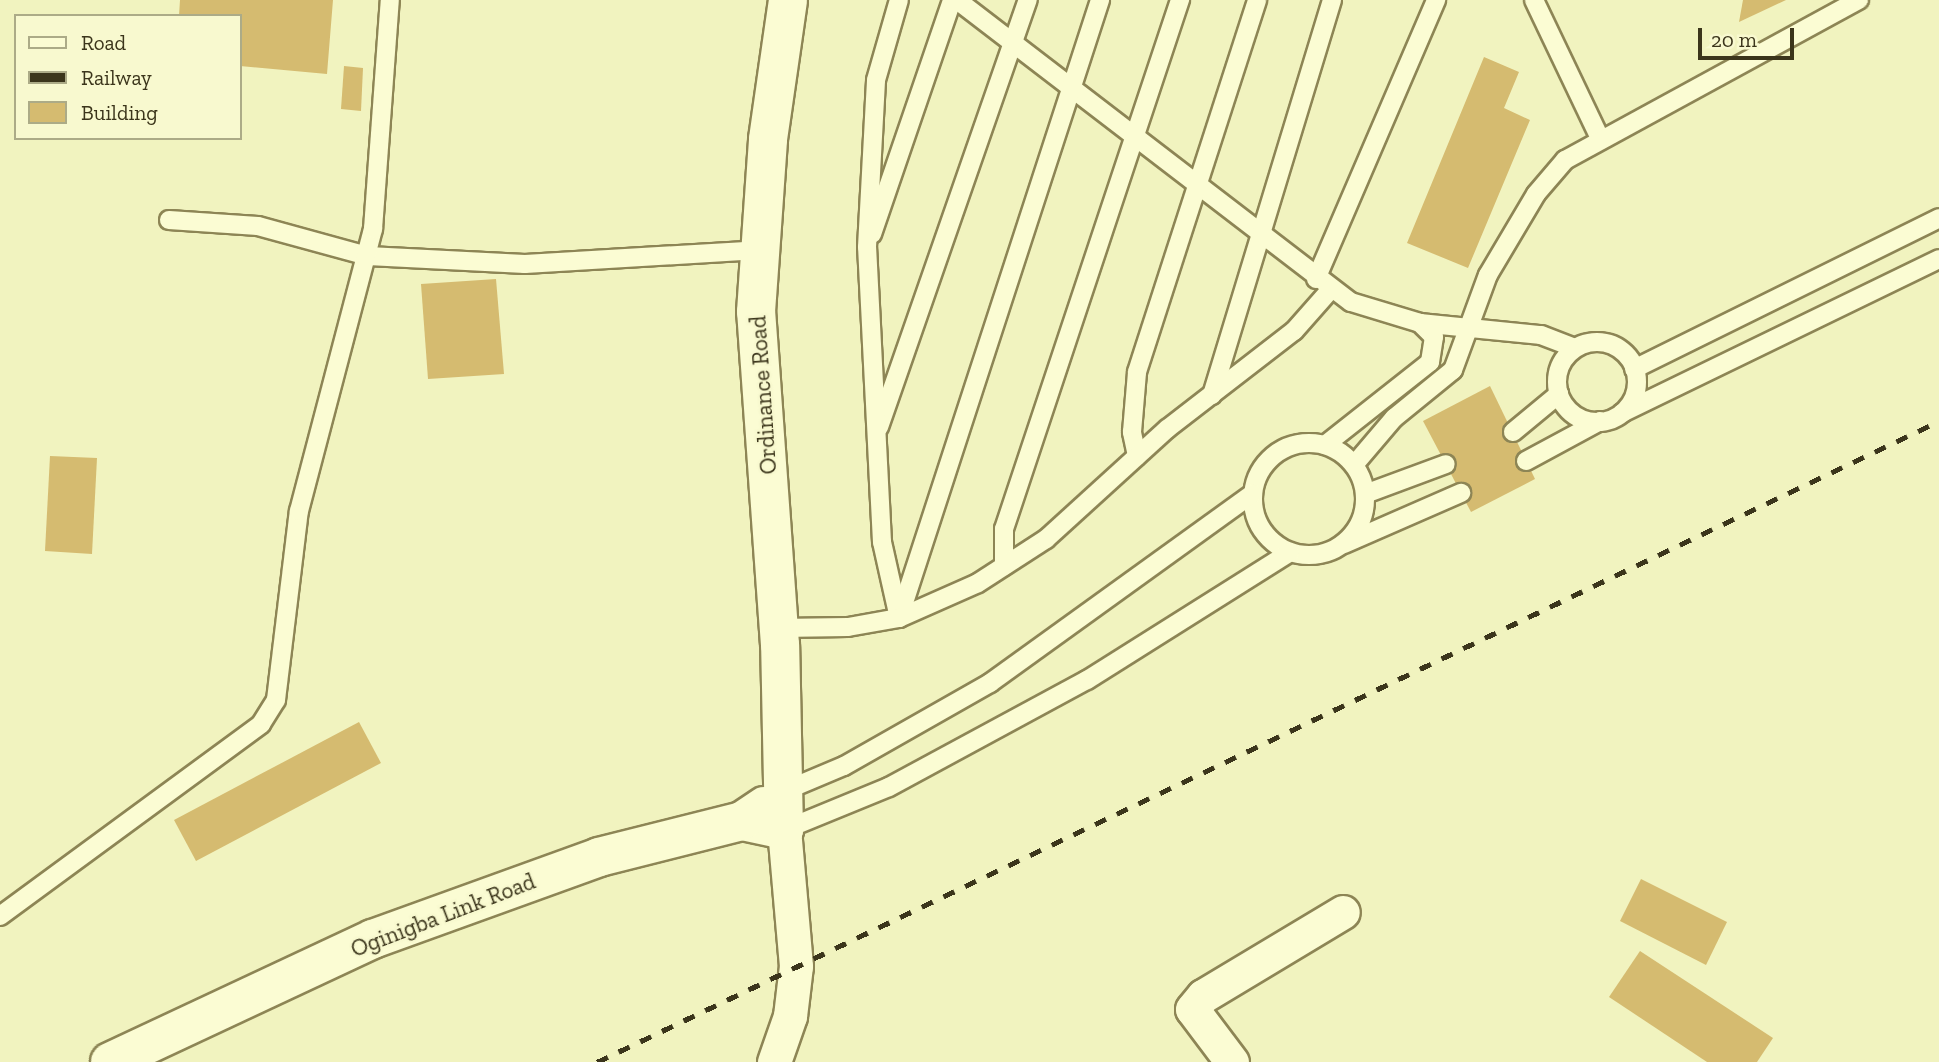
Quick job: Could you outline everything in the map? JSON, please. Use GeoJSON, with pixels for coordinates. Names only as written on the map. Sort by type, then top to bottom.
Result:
{"type":"FeatureCollection","features":[{"type":"Feature","properties":{"kind":"street","name":"Ordinance Road"},"geometry":{"type":"LineString","coordinates":[[784,831],[779,628],[756,312],[759,250],[788,0]]}},
{"type":"Feature","properties":{"kind":"street","name":"Oginigba Link Road"},"geometry":{"type":"LineString","coordinates":[[110,1062],[373,939],[599,857],[743,821],[782,792]]}},
{"type":"Feature","properties":{"kind":"street"},"geometry":{"type":"LineString","coordinates":[[743,821],[784,831],[796,965],[790,1016],[774,1062]]}},
{"type":"Feature","properties":{"kind":"street"},"geometry":{"type":"LineString","coordinates":[[1232,1062],[1192,1009],[1202,996],[1343,912]]}},
{"type":"Feature","properties":{"kind":"lane"},"geometry":{"type":"LineString","coordinates":[[0,916],[261,724],[276,700],[299,510],[368,256],[390,0]]}},
{"type":"Feature","properties":{"kind":"lane"},"geometry":{"type":"LineString","coordinates":[[899,0],[876,80],[867,247],[882,542],[899,618]]}},
{"type":"Feature","properties":{"kind":"lane"},"geometry":{"type":"LineString","coordinates":[[867,247],[951,0]]}},
{"type":"Feature","properties":{"kind":"lane"},"geometry":{"type":"LineString","coordinates":[[957,0],[1257,234],[1324,284],[1369,310],[1420,323],[1541,335],[1575,348],[1614,345],[1634,369],[1636,390],[1622,413]]}},
{"type":"Feature","properties":{"kind":"lane"},"geometry":{"type":"LineString","coordinates":[[876,437],[1028,0]]}},
{"type":"Feature","properties":{"kind":"lane"},"geometry":{"type":"LineString","coordinates":[[899,618],[1100,0]]}},
{"type":"Feature","properties":{"kind":"lane"},"geometry":{"type":"LineString","coordinates":[[1004,566],[1004,529],[1180,0]]}},
{"type":"Feature","properties":{"kind":"lane"},"geometry":{"type":"LineString","coordinates":[[1137,456],[1132,432],[1137,372],[1256,0]]}},
{"type":"Feature","properties":{"kind":"lane"},"geometry":{"type":"LineString","coordinates":[[1212,395],[1257,234],[1332,0]]}},
{"type":"Feature","properties":{"kind":"lane"},"geometry":{"type":"LineString","coordinates":[[779,628],[848,627],[899,618],[1004,566],[1046,539],[1137,456],[1294,331],[1324,284],[1436,0]]}},
{"type":"Feature","properties":{"kind":"lane"},"geometry":{"type":"LineString","coordinates":[[1534,0],[1599,136]]}},
{"type":"Feature","properties":{"kind":"lane"},"geometry":{"type":"LineString","coordinates":[[1354,465],[1394,418],[1453,370],[1470,330],[1488,275],[1536,194],[1564,160],[1599,136],[1859,0]]}},
{"type":"Feature","properties":{"kind":"lane"},"geometry":{"type":"LineString","coordinates":[[1634,369],[1939,218]]}},
{"type":"Feature","properties":{"kind":"lane"},"geometry":{"type":"LineString","coordinates":[[169,220],[258,226],[368,256],[525,264],[759,250]]}},
{"type":"Feature","properties":{"kind":"lane"},"geometry":{"type":"LineString","coordinates":[[1526,461],[1600,421],[1622,413],[1939,259]]}},
{"type":"Feature","properties":{"kind":"lane"},"geometry":{"type":"LineString","coordinates":[[1325,445],[1430,362],[1434,337],[1420,323]]}},
{"type":"Feature","properties":{"kind":"lane"},"geometry":{"type":"LineString","coordinates":[[1575,348],[1559,368],[1559,394],[1575,415],[1600,421]]}},
{"type":"Feature","properties":{"kind":"lane"},"geometry":{"type":"LineString","coordinates":[[1513,432],[1559,394]]}},
{"type":"Feature","properties":{"kind":"lane"},"geometry":{"type":"LineString","coordinates":[[782,792],[844,766],[990,683],[1252,493],[1277,452],[1292,445],[1325,445],[1354,465],[1365,494],[1363,517],[1341,545]]}},
{"type":"Feature","properties":{"kind":"lane"},"geometry":{"type":"LineString","coordinates":[[1365,494],[1446,464]]}},
{"type":"Feature","properties":{"kind":"lane"},"geometry":{"type":"LineString","coordinates":[[1252,493],[1262,529],[1290,552],[1307,555],[1341,545],[1461,493]]}},
{"type":"Feature","properties":{"kind":"lane"},"geometry":{"type":"LineString","coordinates":[[784,831],[889,787],[1087,680],[1290,552]]}},
{"type":"Feature","properties":{"kind":"building"},"geometry":{"type":"Polygon","coordinates":[[[180,0],[333,0],[327,74],[242,66],[242,14],[179,14],[180,0]]]}},
{"type":"Feature","properties":{"kind":"building"},"geometry":{"type":"Polygon","coordinates":[[[1743,0],[1786,0],[1739,22],[1743,0]]]}},
{"type":"Feature","properties":{"kind":"building"},"geometry":{"type":"Polygon","coordinates":[[[1484,57],[1519,72],[1504,108],[1530,120],[1468,268],[1407,243],[1484,57]]]}},
{"type":"Feature","properties":{"kind":"building"},"geometry":{"type":"Polygon","coordinates":[[[344,66],[363,68],[361,111],[341,109],[344,66]]]}},
{"type":"Feature","properties":{"kind":"building"},"geometry":{"type":"Polygon","coordinates":[[[496,279],[504,374],[428,379],[421,284],[496,279]]]}},
{"type":"Feature","properties":{"kind":"building"},"geometry":{"type":"Polygon","coordinates":[[[1490,386],[1535,479],[1471,512],[1423,421],[1490,386]]]}},
{"type":"Feature","properties":{"kind":"building"},"geometry":{"type":"Polygon","coordinates":[[[50,456],[97,458],[92,554],[45,551],[50,456]]]}},
{"type":"Feature","properties":{"kind":"building"},"geometry":{"type":"Polygon","coordinates":[[[359,722],[381,763],[196,861],[174,820],[359,722]]]}},
{"type":"Feature","properties":{"kind":"building"},"geometry":{"type":"Polygon","coordinates":[[[1641,879],[1727,922],[1706,965],[1620,921],[1641,879]]]}},
{"type":"Feature","properties":{"kind":"building"},"geometry":{"type":"Polygon","coordinates":[[[1640,951],[1773,1038],[1757,1062],[1707,1062],[1609,997],[1640,951]]]}},
{"type":"Feature","properties":{"kind":"railway"},"geometry":{"type":"LineString","coordinates":[[597,1062],[1939,421]]}}]}
